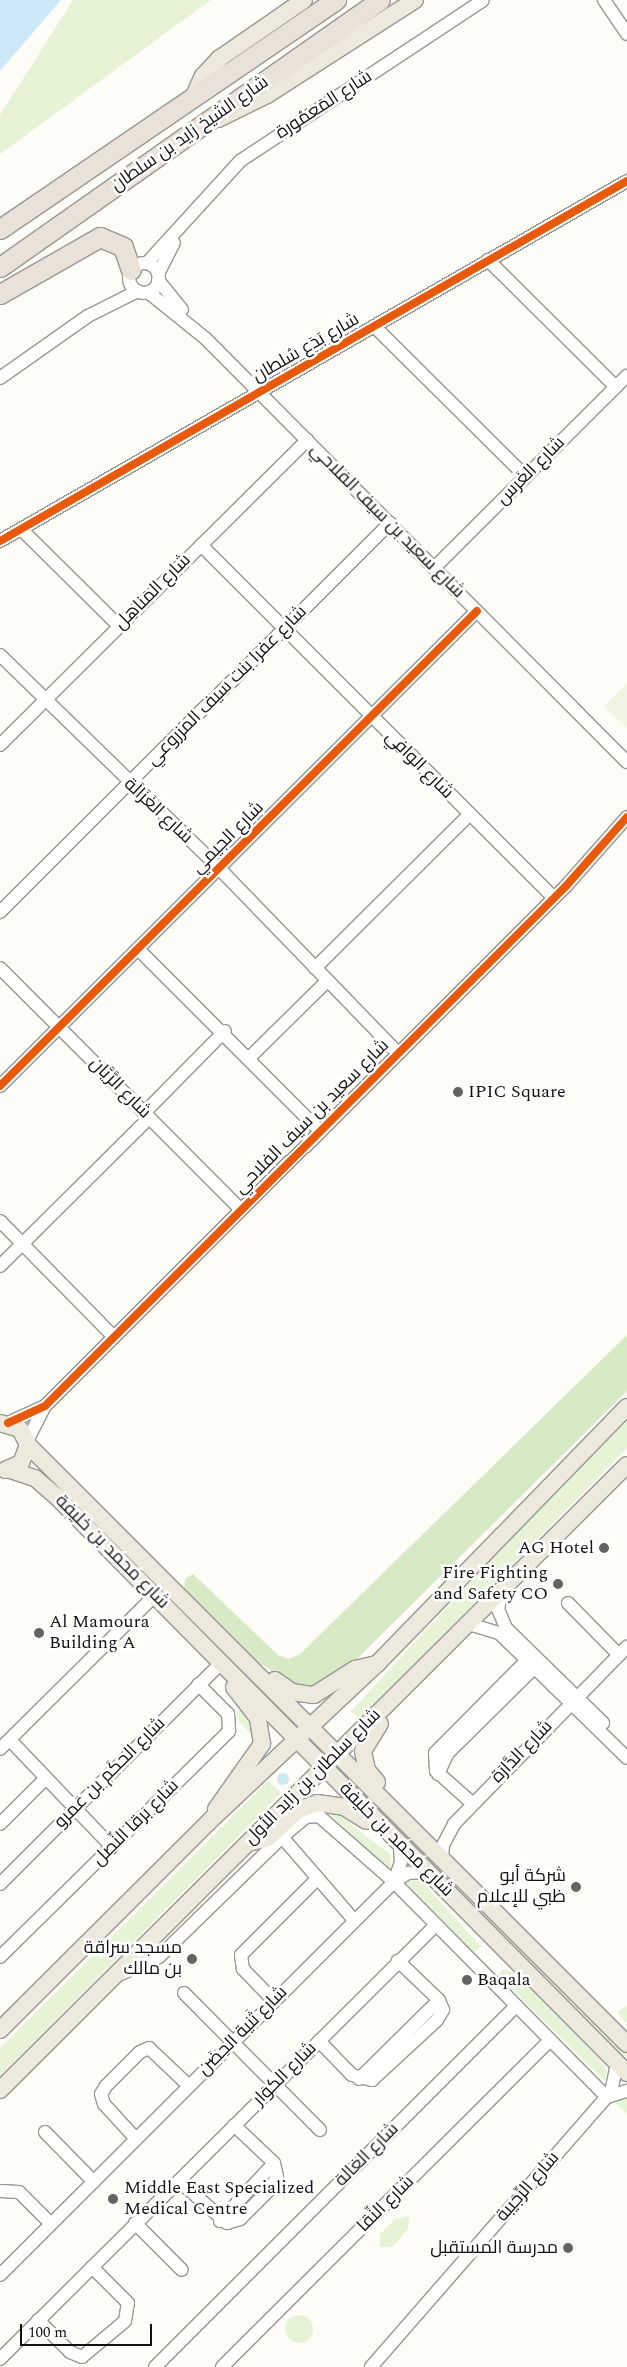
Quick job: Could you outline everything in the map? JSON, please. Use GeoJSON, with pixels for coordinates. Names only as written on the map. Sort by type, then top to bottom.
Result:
{"type":"FeatureCollection","features":[{"type":"Feature","properties":{"kind":"highway","name":"شارع الشيخ زايد بن سلطان"},"geometry":{"type":"LineString","coordinates":[[0,229],[336,0]]}},
{"type":"Feature","properties":{"kind":"highway","name":"شارع الشيخ زايد بن سلطان"},"geometry":{"type":"LineString","coordinates":[[0,268],[380,0]]}},
{"type":"Feature","properties":{"kind":"highway"},"geometry":{"type":"LineString","coordinates":[[0,294],[100,237],[123,247],[136,270]]}},
{"type":"Feature","properties":{"kind":"main road"},"geometry":{"type":"LineString","coordinates":[[193,98],[203,76],[220,58],[304,0]]}},
{"type":"Feature","properties":{"kind":"main road"},"geometry":{"type":"LineString","coordinates":[[206,123],[267,95],[415,0]]}},
{"type":"Feature","properties":{"kind":"main road","name":"شارع سلطان بن زايد الأول"},"geometry":{"type":"LineString","coordinates":[[0,2030],[215,1816],[377,1664],[627,1407]]}},
{"type":"Feature","properties":{"kind":"main road","name":"شارع محمد بن خليفة"},"geometry":{"type":"LineString","coordinates":[[4,1423],[20,1429],[28,1443],[233,1650],[623,2037]]}},
{"type":"Feature","properties":{"kind":"main road"},"geometry":{"type":"LineString","coordinates":[[5,1470],[25,1458],[28,1443]]}},
{"type":"Feature","properties":{"kind":"main road","name":"شارع سلطان بن زايد الأول"},"geometry":{"type":"LineString","coordinates":[[0,2090],[627,1465]]}},
{"type":"Feature","properties":{"kind":"main road","name":"شارع محمد بن خليفة"},"geometry":{"type":"LineString","coordinates":[[5,1470],[43,1484],[298,1739],[425,1872],[622,2068]]}},
{"type":"Feature","properties":{"kind":"main road"},"geometry":{"type":"LineString","coordinates":[[233,1650],[292,1692],[306,1696],[320,1693],[355,1669],[377,1664]]}},
{"type":"Feature","properties":{"kind":"main road"},"geometry":{"type":"LineString","coordinates":[[215,1816],[222,1794],[255,1758],[263,1736],[258,1718],[222,1662]]}},
{"type":"Feature","properties":{"kind":"main road"},"geometry":{"type":"LineString","coordinates":[[399,1692],[393,1707],[366,1741],[363,1757],[367,1770],[400,1807],[407,1823]]}},
{"type":"Feature","properties":{"kind":"main road"},"geometry":{"type":"LineString","coordinates":[[347,1791],[348,1780],[362,1778]]}},
{"type":"Feature","properties":{"kind":"main road"},"geometry":{"type":"LineString","coordinates":[[246,1844],[268,1838],[298,1810],[323,1803],[350,1810],[397,1843]]}},
{"type":"Feature","properties":{"kind":"street","name":"شارع المَعمُورة"},"geometry":{"type":"LineString","coordinates":[[0,378],[88,316],[180,227],[240,161],[483,0]]}},
{"type":"Feature","properties":{"kind":"street"},"geometry":{"type":"LineString","coordinates":[[604,0],[627,34]]}},
{"type":"Feature","properties":{"kind":"street","name":"شارع بَدَع سُلطان"},"geometry":{"type":"LineString","coordinates":[[0,541],[627,181]]}},
{"type":"Feature","properties":{"kind":"street","name":"شارع المَعمُورة"},"geometry":{"type":"LineString","coordinates":[[88,316],[143,292],[158,277],[180,227]]}},
{"type":"Feature","properties":{"kind":"street"},"geometry":{"type":"LineString","coordinates":[[488,260],[616,387]]}},
{"type":"Feature","properties":{"kind":"street"},"geometry":{"type":"LineString","coordinates":[[136,270],[143,292]]}},
{"type":"Feature","properties":{"kind":"street","name":"شارع سعيد بن سيف الفلاحي"},"geometry":{"type":"LineString","coordinates":[[136,270],[158,277],[190,323],[627,762]]}},
{"type":"Feature","properties":{"kind":"street","name":"شارع سعيد بن سيف الفلاحي"},"geometry":{"type":"LineString","coordinates":[[143,292],[190,323]]}},
{"type":"Feature","properties":{"kind":"street"},"geometry":{"type":"LineString","coordinates":[[374,326],[526,476]]}},
{"type":"Feature","properties":{"kind":"street","name":"شارع الغَرس"},"geometry":{"type":"LineString","coordinates":[[434,567],[627,376]]}},
{"type":"Feature","properties":{"kind":"street","name":"شارع المَناهِل"},"geometry":{"type":"LineString","coordinates":[[0,745],[307,440]]}},
{"type":"Feature","properties":{"kind":"street","name":"شارع عفرا بنت سيف المزروعي"},"geometry":{"type":"LineString","coordinates":[[0,912],[390,523]]}},
{"type":"Feature","properties":{"kind":"street"},"geometry":{"type":"LineString","coordinates":[[21,529],[120,626]]}},
{"type":"Feature","properties":{"kind":"street","name":"شارع الوافِي"},"geometry":{"type":"LineString","coordinates":[[201,545],[554,898]]}},
{"type":"Feature","properties":{"kind":"street","name":"شارع الجيمي"},"geometry":{"type":"LineString","coordinates":[[0,1086],[477,611]]}},
{"type":"Feature","properties":{"kind":"street","name":"شارع الغَزَالَة"},"geometry":{"type":"LineString","coordinates":[[0,655],[128,784],[219,869],[398,1053]]}},
{"type":"Feature","properties":{"kind":"street"},"geometry":{"type":"LineString","coordinates":[[316,968],[469,815]]}},
{"type":"Feature","properties":{"kind":"street","name":"شارع سعيد بن سيف الفلاحي"},"geometry":{"type":"LineString","coordinates":[[28,1443],[45,1406],[240,1209],[554,898],[627,818]]}},
{"type":"Feature","properties":{"kind":"street"},"geometry":{"type":"LineString","coordinates":[[138,949],[225,1031],[320,1131]]}},
{"type":"Feature","properties":{"kind":"street","name":"شارع الرَّيَّان"},"geometry":{"type":"LineString","coordinates":[[0,968],[240,1209]]}},
{"type":"Feature","properties":{"kind":"street"},"geometry":{"type":"LineString","coordinates":[[250,1057],[328,981]]}},
{"type":"Feature","properties":{"kind":"street"},"geometry":{"type":"LineString","coordinates":[[0,1266],[147,1115],[225,1031]]}},
{"type":"Feature","properties":{"kind":"street"},"geometry":{"type":"LineString","coordinates":[[0,1221],[113,1336]]}},
{"type":"Feature","properties":{"kind":"street","name":"شارع سعيد بن سيف الفلاحي"},"geometry":{"type":"LineString","coordinates":[[4,1423],[45,1406]]}},
{"type":"Feature","properties":{"kind":"street"},"geometry":{"type":"LineString","coordinates":[[503,1589],[498,1609],[506,1628],[627,1758]]}},
{"type":"Feature","properties":{"kind":"street"},"geometry":{"type":"LineString","coordinates":[[0,1750],[155,1595]]}},
{"type":"Feature","properties":{"kind":"street","name":"شارع الدَّارَة"},"geometry":{"type":"LineString","coordinates":[[442,1859],[449,1830],[472,1803],[623,1651],[568,1603]]}},
{"type":"Feature","properties":{"kind":"street"},"geometry":{"type":"LineString","coordinates":[[469,1624],[494,1629],[531,1664],[604,1723]]}},
{"type":"Feature","properties":{"kind":"street","name":"شارع الحكَم بن عَمرو"},"geometry":{"type":"LineString","coordinates":[[0,1884],[222,1662]]}},
{"type":"Feature","properties":{"kind":"street"},"geometry":{"type":"LineString","coordinates":[[472,1803],[438,1774],[433,1764],[437,1751],[531,1664]]}},
{"type":"Feature","properties":{"kind":"street","name":"شارع بَرقا النِّصِل"},"geometry":{"type":"LineString","coordinates":[[0,1957],[230,1731],[228,1714],[198,1684]]}},
{"type":"Feature","properties":{"kind":"street"},"geometry":{"type":"LineString","coordinates":[[10,1740],[112,1847]]}},
{"type":"Feature","properties":{"kind":"street"},"geometry":{"type":"LineString","coordinates":[[0,1824],[46,1778]]}},
{"type":"Feature","properties":{"kind":"street","name":"شارع محمد بن خليفة"},"geometry":{"type":"LineString","coordinates":[[282,1837],[315,1815],[327,1819],[394,1882],[607,2097]]}},
{"type":"Feature","properties":{"kind":"street"},"geometry":{"type":"LineString","coordinates":[[116,1976],[159,1957],[282,1837],[306,1862],[316,1880],[354,1920]]}},
{"type":"Feature","properties":{"kind":"street","name":"شارع ثَنية الحِضَن"},"geometry":{"type":"LineString","coordinates":[[394,1882],[402,1862],[397,1843]]}},
{"type":"Feature","properties":{"kind":"street","name":"شارع ثَنية الحِضَن"},"geometry":{"type":"LineString","coordinates":[[0,2275],[394,1882],[408,1873],[425,1872]]}},
{"type":"Feature","properties":{"kind":"street"},"geometry":{"type":"LineString","coordinates":[[274,2001],[243,1969],[241,1955],[316,1880]]}},
{"type":"Feature","properties":{"kind":"street","name":"شارع الكوَار"},"geometry":{"type":"LineString","coordinates":[[0,2359],[398,1961],[436,1926]]}},
{"type":"Feature","properties":{"kind":"street"},"geometry":{"type":"LineString","coordinates":[[319,2041],[359,2079],[439,2000],[398,1961]]}},
{"type":"Feature","properties":{"kind":"street"},"geometry":{"type":"LineString","coordinates":[[184,1993],[320,2130]]}},
{"type":"Feature","properties":{"kind":"street","name":"شارع الغالة"},"geometry":{"type":"LineString","coordinates":[[155,2367],[516,2006]]}},
{"type":"Feature","properties":{"kind":"street","name":"شارع النِّقا"},"geometry":{"type":"LineString","coordinates":[[222,2367],[550,2040]]}},
{"type":"Feature","properties":{"kind":"street"},"geometry":{"type":"LineString","coordinates":[[136,2138],[104,2104],[101,2094],[106,2086],[140,2052],[150,2048],[189,2086]]}},
{"type":"Feature","properties":{"kind":"street","name":"شارع الرِّجَيبة"},"geometry":{"type":"LineString","coordinates":[[371,2367],[607,2097],[617,2081],[622,2068]]}},
{"type":"Feature","properties":{"kind":"street"},"geometry":{"type":"LineString","coordinates":[[607,2097],[627,2091]]}},
{"type":"Feature","properties":{"kind":"street"},"geometry":{"type":"LineString","coordinates":[[178,2181],[220,2220],[240,2219],[272,2188],[277,2176],[274,2163],[234,2125]]}},
{"type":"Feature","properties":{"kind":"street"},"geometry":{"type":"LineString","coordinates":[[45,2132],[94,2182]]}},
{"type":"Feature","properties":{"kind":"street"},"geometry":{"type":"LineString","coordinates":[[0,2191],[18,2192],[51,2224]]}},
{"type":"Feature","properties":{"kind":"street"},"geometry":{"type":"LineString","coordinates":[[135,2223],[182,2270]]}},
{"type":"Feature","properties":{"kind":"street"},"geometry":{"type":"LineString","coordinates":[[38,2320],[70,2352],[82,2357],[125,2321],[128,2303],[92,2267]]}},
{"type":"Feature","properties":{"kind":"green space"},"geometry":{"type":"Polygon","coordinates":[[[73,0],[211,0],[0,154],[0,115],[73,0]]]}},
{"type":"Feature","properties":{"kind":"green space"},"geometry":{"type":"Polygon","coordinates":[[[627,683],[627,728],[604,706],[627,683]]]}},
{"type":"Feature","properties":{"kind":"green space"},"geometry":{"type":"Polygon","coordinates":[[[627,1335],[627,1391],[355,1661],[306,1691],[256,1661],[184,1589],[185,1579],[193,1574],[278,1655],[289,1659],[300,1654],[627,1335]]]}},
{"type":"Feature","properties":{"kind":"green space"},"geometry":{"type":"Polygon","coordinates":[[[627,1421],[627,1448],[360,1719],[351,1711],[545,1502],[627,1421]]]}},
{"type":"Feature","properties":{"kind":"green space"},"geometry":{"type":"Polygon","coordinates":[[[242,1707],[256,1724],[253,1737],[239,1722],[236,1713],[242,1707]]]}},
{"type":"Feature","properties":{"kind":"green space"},"geometry":{"type":"Polygon","coordinates":[[[268,1781],[281,1793],[0,2076],[0,2048],[268,1781]]]}},
{"type":"Feature","properties":{"kind":"green space"},"geometry":{"type":"Polygon","coordinates":[[[336,1813],[391,1855],[391,1872],[331,1815],[336,1813]]]}},
{"type":"Feature","properties":{"kind":"green space"},"geometry":{"type":"Polygon","coordinates":[[[447,1879],[627,2053],[624,2058],[443,1883],[447,1879]]]}},
{"type":"Feature","properties":{"kind":"green space"},"geometry":{"type":"Polygon","coordinates":[[[409,1880],[421,1881],[481,1946],[474,1952],[407,1884],[409,1880]]]}},
{"type":"Feature","properties":{"kind":"green space"},"geometry":{"type":"Polygon","coordinates":[[[503,1969],[516,1974],[599,2059],[607,2071],[605,2081],[498,1975],[503,1969]]]}},
{"type":"Feature","properties":{"kind":"green space"},"geometry":{"type":"Polygon","coordinates":[[[627,2006],[627,2023],[617,2012],[627,2006]]]}},
{"type":"Feature","properties":{"kind":"green space"},"geometry":{"type":"Polygon","coordinates":[[[627,2096],[627,2114],[613,2101],[627,2096]]]}},
{"type":"Feature","properties":{"kind":"green space"},"geometry":{"type":"Polygon","coordinates":[[[409,2216],[408,2229],[392,2247],[380,2247],[380,2234],[395,2219],[409,2216]]]}},
{"type":"Feature","properties":{"kind":"green space"},"geometry":{"type":"Polygon","coordinates":[[[299,2315],[309,2319],[313,2329],[309,2339],[299,2343],[289,2339],[285,2329],[289,2319],[299,2315]]]}},
{"type":"Feature","properties":{"kind":"water"},"geometry":{"type":"Polygon","coordinates":[[[0,0],[61,0],[0,71],[0,0]]]}},
{"type":"Feature","properties":{"kind":"water"},"geometry":{"type":"Polygon","coordinates":[[[285,1773],[288,1774],[288,1784],[281,1785],[278,1784],[277,1777],[278,1774],[285,1773]]]}},
{"type":"Feature","properties":{"kind":"cycle path"},"geometry":{"type":"LineString","coordinates":[[0,541],[627,181]]}},
{"type":"Feature","properties":{"kind":"cycle path"},"geometry":{"type":"LineString","coordinates":[[0,1086],[477,611]]}},
{"type":"Feature","properties":{"kind":"cycle path"},"geometry":{"type":"LineString","coordinates":[[8,1423],[45,1406],[566,886],[627,817]]}},
{"type":"Feature","properties":{"kind":"place","name":"IPIC Square"},"geometry":{"type":"Point","coordinates":[458,1092]}},
{"type":"Feature","properties":{"kind":"place","name":"AG Hotel"},"geometry":{"type":"Point","coordinates":[604,1548]}},
{"type":"Feature","properties":{"kind":"place","name":"Fire Fighting and Safety CO"},"geometry":{"type":"Point","coordinates":[558,1584]}},
{"type":"Feature","properties":{"kind":"place","name":"Al Mamoura Building A"},"geometry":{"type":"Point","coordinates":[39,1633]}},
{"type":"Feature","properties":{"kind":"place","name":"شركة أبو ظبي للإعلام"},"geometry":{"type":"Point","coordinates":[576,1887]}},
{"type":"Feature","properties":{"kind":"place","name":"مسجد سراقة بن مالك"},"geometry":{"type":"Point","coordinates":[192,1959]}},
{"type":"Feature","properties":{"kind":"place","name":"Baqala"},"geometry":{"type":"Point","coordinates":[467,1980]}},
{"type":"Feature","properties":{"kind":"place","name":"Middle East Specialized Medical Centre"},"geometry":{"type":"Point","coordinates":[113,2199]}},
{"type":"Feature","properties":{"kind":"place","name":"مدرسة المستقبل"},"geometry":{"type":"Point","coordinates":[568,2248]}}]}
